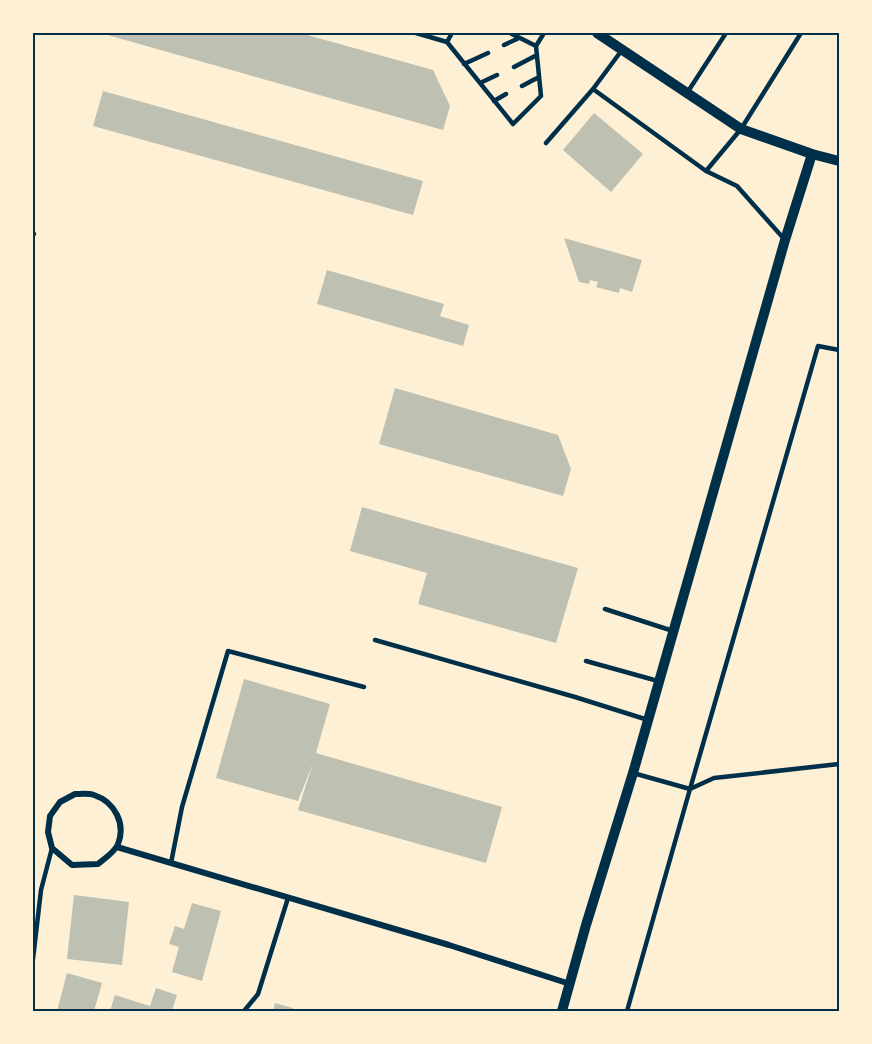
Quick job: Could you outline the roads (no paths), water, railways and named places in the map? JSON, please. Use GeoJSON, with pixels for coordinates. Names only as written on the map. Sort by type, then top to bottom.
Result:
{"type":"FeatureCollection","features":[{"type":"Feature","properties":{"kind":"street"},"geometry":{"type":"LineString","coordinates":[[597,33],[741,129],[839,161]]}},
{"type":"Feature","properties":{"kind":"street"},"geometry":{"type":"LineString","coordinates":[[562,1011],[633,773],[785,240],[812,154]]}},
{"type":"Feature","properties":{"kind":"street"},"geometry":{"type":"LineString","coordinates":[[75,794],[92,794],[107,801],[117,814],[121,831],[117,847],[98,864],[72,865],[52,848],[48,832],[50,816],[60,802],[75,794]]}},
{"type":"Feature","properties":{"kind":"street"},"geometry":{"type":"LineString","coordinates":[[117,847],[449,945],[570,984]]}},
{"type":"Feature","properties":{"kind":"lane"},"geometry":{"type":"LineString","coordinates":[[416,33],[447,42],[513,124],[541,96],[536,46],[544,33]]}},
{"type":"Feature","properties":{"kind":"lane"},"geometry":{"type":"LineString","coordinates":[[447,42],[452,33]]}},
{"type":"Feature","properties":{"kind":"lane"},"geometry":{"type":"LineString","coordinates":[[510,33],[536,46]]}},
{"type":"Feature","properties":{"kind":"lane"},"geometry":{"type":"LineString","coordinates":[[687,93],[726,33]]}},
{"type":"Feature","properties":{"kind":"lane"},"geometry":{"type":"LineString","coordinates":[[706,171],[741,129],[801,33]]}},
{"type":"Feature","properties":{"kind":"lane"},"geometry":{"type":"LineString","coordinates":[[504,45],[519,38]]}},
{"type":"Feature","properties":{"kind":"lane"},"geometry":{"type":"LineString","coordinates":[[546,143],[622,50]]}},
{"type":"Feature","properties":{"kind":"lane"},"geometry":{"type":"LineString","coordinates":[[464,64],[488,52]]}},
{"type":"Feature","properties":{"kind":"lane"},"geometry":{"type":"LineString","coordinates":[[514,67],[537,55]]}},
{"type":"Feature","properties":{"kind":"lane"},"geometry":{"type":"LineString","coordinates":[[480,83],[497,75]]}},
{"type":"Feature","properties":{"kind":"lane"},"geometry":{"type":"LineString","coordinates":[[522,86],[539,77]]}},
{"type":"Feature","properties":{"kind":"lane"},"geometry":{"type":"LineString","coordinates":[[593,88],[706,171],[737,186],[785,240]]}},
{"type":"Feature","properties":{"kind":"lane"},"geometry":{"type":"LineString","coordinates":[[494,101],[506,94]]}},
{"type":"Feature","properties":{"kind":"lane"},"geometry":{"type":"LineString","coordinates":[[627,1011],[818,346],[839,351]]}},
{"type":"Feature","properties":{"kind":"lane"},"geometry":{"type":"LineString","coordinates":[[605,609],[674,631]]}},
{"type":"Feature","properties":{"kind":"lane"},"geometry":{"type":"LineString","coordinates":[[375,640],[648,720]]}},
{"type":"Feature","properties":{"kind":"lane"},"geometry":{"type":"LineString","coordinates":[[171,863],[182,807],[228,651],[364,687]]}},
{"type":"Feature","properties":{"kind":"lane"},"geometry":{"type":"LineString","coordinates":[[586,661],[659,682]]}},
{"type":"Feature","properties":{"kind":"lane"},"geometry":{"type":"LineString","coordinates":[[633,773],[690,789],[714,778],[839,764]]}},
{"type":"Feature","properties":{"kind":"lane"},"geometry":{"type":"LineString","coordinates":[[33,959],[41,890],[52,848]]}},
{"type":"Feature","properties":{"kind":"lane"},"geometry":{"type":"LineString","coordinates":[[244,1011],[258,994],[288,898]]}}]}
